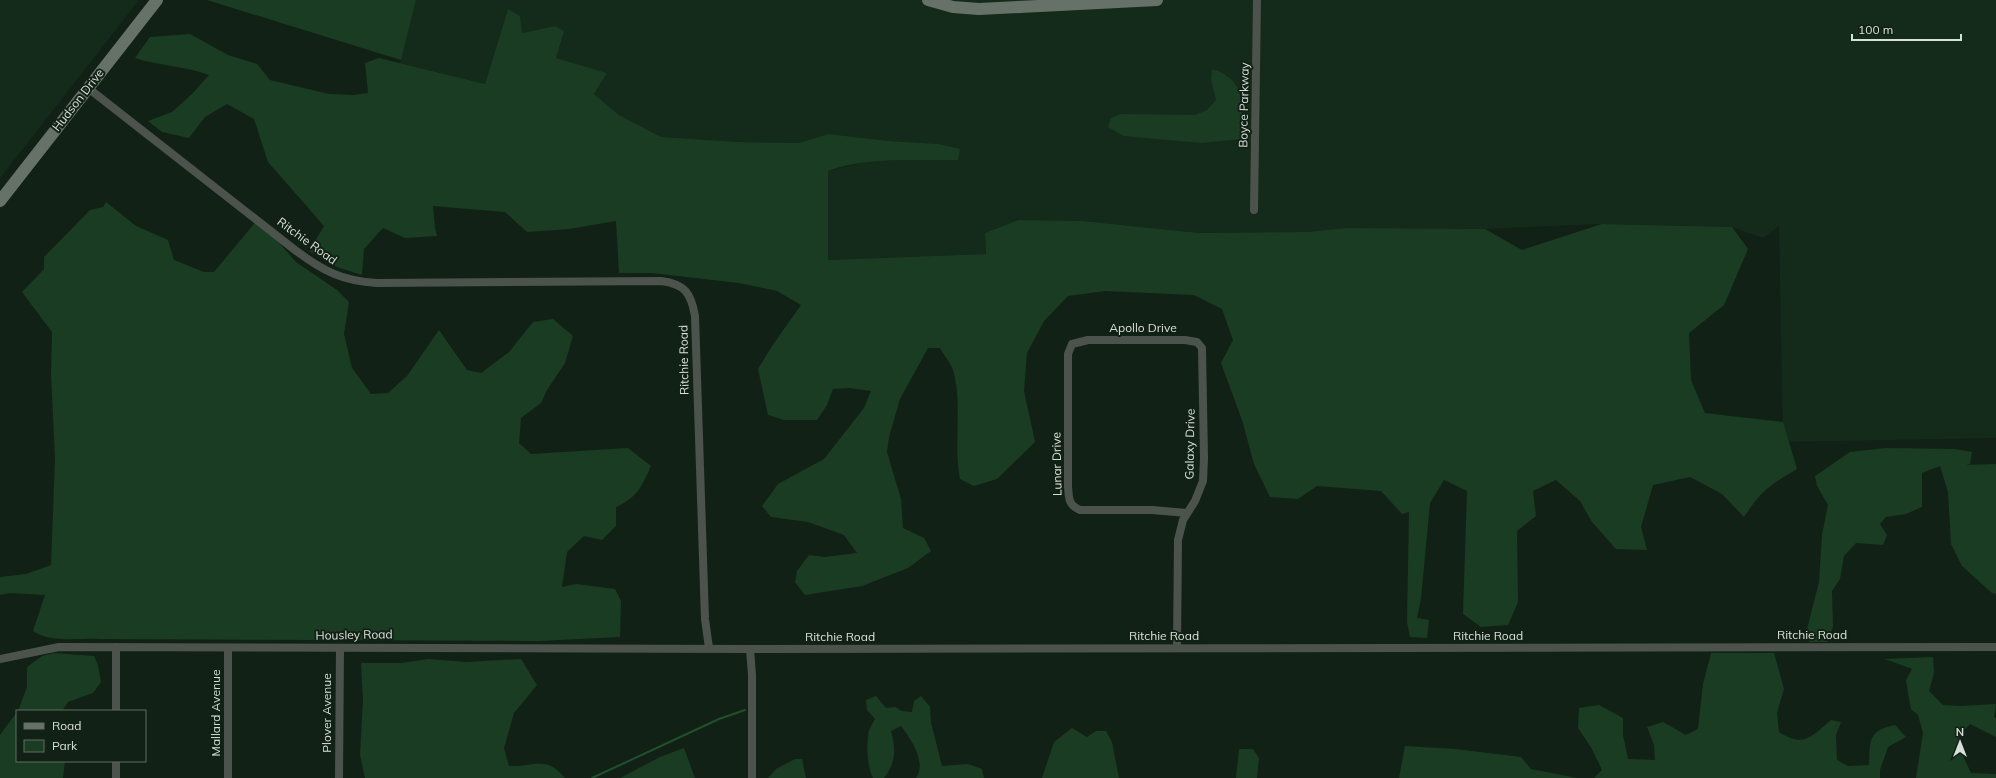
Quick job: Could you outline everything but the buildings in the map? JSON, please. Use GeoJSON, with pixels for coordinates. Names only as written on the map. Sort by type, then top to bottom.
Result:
{"type":"FeatureCollection","features":[{"type":"Feature","properties":{"kind":"main road","name":"Hudson Drive"},"geometry":{"type":"LineString","coordinates":[[0,201],[157,0]]}},
{"type":"Feature","properties":{"kind":"main road"},"geometry":{"type":"LineString","coordinates":[[928,0],[953,7],[979,9],[1157,0]]}},
{"type":"Feature","properties":{"kind":"street","name":"Boyce Parkway"},"geometry":{"type":"LineString","coordinates":[[1254,210],[1257,0]]}},
{"type":"Feature","properties":{"kind":"street","name":"Ritchie Road"},"geometry":{"type":"LineString","coordinates":[[88,88],[305,257],[335,275],[354,281],[377,283],[661,281],[669,282],[683,288],[690,296],[695,316],[705,619],[709,648],[1996,647]]}},
{"type":"Feature","properties":{"kind":"street","name":"Apollo Drive"},"geometry":{"type":"LineString","coordinates":[[1075,342],[1088,340],[1193,341],[1200,345],[1203,355]]}},
{"type":"Feature","properties":{"kind":"street","name":"Lunar Drive"},"geometry":{"type":"LineString","coordinates":[[1075,342],[1069,348],[1068,354],[1069,501],[1075,508],[1080,510],[1152,510],[1187,513]]}},
{"type":"Feature","properties":{"kind":"street","name":"Galaxy Drive"},"geometry":{"type":"LineString","coordinates":[[1177,648],[1177,552],[1183,520],[1195,501],[1203,481],[1203,355]]}},
{"type":"Feature","properties":{"kind":"street"},"geometry":{"type":"LineString","coordinates":[[116,647],[116,710]]}},
{"type":"Feature","properties":{"kind":"street","name":"Housley Road"},"geometry":{"type":"LineString","coordinates":[[0,659],[49,648],[709,648]]}},
{"type":"Feature","properties":{"kind":"street","name":"Mallard Avenue"},"geometry":{"type":"LineString","coordinates":[[228,648],[228,778]]}},
{"type":"Feature","properties":{"kind":"street","name":"Plover Avenue"},"geometry":{"type":"LineString","coordinates":[[339,778],[340,648]]}},
{"type":"Feature","properties":{"kind":"street"},"geometry":{"type":"LineString","coordinates":[[750,649],[752,675],[752,778]]}},
{"type":"Feature","properties":{"kind":"street"},"geometry":{"type":"LineString","coordinates":[[116,762],[116,778]]}},
{"type":"Feature","properties":{"kind":"shaded area"},"geometry":{"type":"Polygon","coordinates":[[[0,0],[139,0],[0,178],[0,0]]]}},
{"type":"Feature","properties":{"kind":"shaded area"},"geometry":{"type":"Polygon","coordinates":[[[416,0],[1996,0],[1996,438],[1783,442],[1779,226],[1763,238],[1732,227],[1602,224],[1485,229],[1347,228],[1307,232],[1199,233],[1083,221],[1018,220],[985,233],[986,254],[828,260],[828,171],[939,144],[889,141],[828,134],[799,143],[738,142],[661,137],[619,115],[594,94],[607,73],[555,58],[555,26],[522,33],[508,9],[485,84],[400,63],[416,0]]]}},
{"type":"Feature","properties":{"kind":"green space"},"geometry":{"type":"Polygon","coordinates":[[[207,0],[416,0],[401,60],[207,0]]]}},
{"type":"Feature","properties":{"kind":"green space"},"geometry":{"type":"Polygon","coordinates":[[[508,9],[520,16],[522,33],[555,26],[564,31],[556,58],[607,73],[594,94],[619,115],[661,137],[738,142],[799,143],[828,134],[889,141],[939,144],[960,149],[958,160],[875,161],[843,166],[828,171],[828,260],[986,254],[985,233],[1018,220],[1083,221],[1199,233],[1307,232],[1347,228],[1485,229],[1522,250],[1602,224],[1732,227],[1748,249],[1724,305],[1689,333],[1691,380],[1705,413],[1783,422],[1797,469],[1767,489],[1756,500],[1744,517],[1722,494],[1690,477],[1653,485],[1641,527],[1647,550],[1616,549],[1592,522],[1580,501],[1556,480],[1533,491],[1536,516],[1517,531],[1518,602],[1508,625],[1481,627],[1463,614],[1467,491],[1444,480],[1430,503],[1421,599],[1417,618],[1429,620],[1427,638],[1410,637],[1407,622],[1409,512],[1402,514],[1381,491],[1317,486],[1298,499],[1270,497],[1254,464],[1242,420],[1221,363],[1233,340],[1222,309],[1194,295],[1105,291],[1068,296],[1044,321],[1027,353],[1024,391],[1035,442],[997,479],[974,486],[960,479],[957,452],[958,410],[956,383],[953,370],[940,348],[928,348],[900,399],[889,437],[887,452],[901,499],[903,528],[924,538],[931,551],[908,568],[862,586],[805,595],[795,582],[797,571],[809,555],[825,557],[857,553],[844,535],[808,522],[771,517],[762,506],[778,484],[824,459],[864,408],[871,391],[850,388],[833,389],[827,405],[817,420],[784,420],[768,415],[758,369],[772,346],[801,305],[777,291],[739,283],[651,273],[619,273],[616,221],[569,229],[527,232],[505,212],[433,206],[437,236],[405,238],[383,228],[364,249],[362,275],[337,267],[309,251],[324,226],[268,162],[254,119],[227,104],[205,117],[189,138],[162,132],[148,121],[172,112],[192,94],[209,75],[135,58],[150,37],[190,34],[228,55],[257,64],[270,80],[329,94],[354,95],[368,93],[365,63],[379,58],[485,84],[508,9]]]}},
{"type":"Feature","properties":{"kind":"green space"},"geometry":{"type":"Polygon","coordinates":[[[1212,69],[1224,74],[1232,80],[1237,88],[1242,106],[1242,139],[1201,143],[1123,136],[1108,127],[1111,118],[1120,114],[1195,115],[1207,110],[1216,100],[1211,80],[1212,69]]]}},
{"type":"Feature","properties":{"kind":"green space"},"geometry":{"type":"Polygon","coordinates":[[[106,202],[136,226],[168,240],[174,260],[204,272],[214,272],[258,219],[296,262],[337,290],[349,302],[344,334],[352,368],[371,394],[388,393],[407,376],[439,330],[467,370],[481,373],[509,352],[533,322],[553,319],[573,336],[565,363],[547,390],[541,403],[521,418],[519,443],[531,454],[628,448],[651,466],[638,491],[629,500],[616,507],[616,526],[602,540],[584,536],[567,552],[562,587],[576,584],[615,589],[621,601],[620,637],[539,641],[56,639],[40,635],[33,631],[45,595],[10,593],[0,595],[0,577],[26,574],[51,565],[55,459],[51,373],[52,332],[22,292],[44,269],[44,257],[90,210],[103,207],[106,202]]]}},
{"type":"Feature","properties":{"kind":"green space"},"geometry":{"type":"Polygon","coordinates":[[[1886,448],[1955,449],[1972,452],[1970,464],[1966,465],[1996,464],[1996,594],[1992,593],[1962,566],[1951,544],[1948,492],[1940,466],[1922,473],[1922,507],[1906,514],[1886,517],[1880,524],[1887,535],[1883,545],[1856,543],[1844,556],[1840,579],[1832,591],[1833,627],[1827,642],[1810,642],[1805,637],[1819,582],[1822,535],[1828,505],[1817,486],[1815,476],[1850,452],[1886,448]]]}},
{"type":"Feature","properties":{"kind":"green space"},"geometry":{"type":"Polygon","coordinates":[[[54,653],[94,656],[98,665],[101,682],[93,693],[68,702],[63,710],[18,710],[27,687],[27,667],[42,656],[54,653]]]}},
{"type":"Feature","properties":{"kind":"green space"},"geometry":{"type":"Polygon","coordinates":[[[1711,653],[1774,653],[1784,689],[1777,713],[1779,732],[1788,737],[1801,740],[1818,731],[1831,720],[1841,722],[1836,735],[1837,760],[1848,766],[1869,765],[1872,738],[1880,730],[1886,727],[1895,725],[1906,737],[1888,747],[1880,770],[1880,778],[1594,778],[1602,770],[1592,749],[1578,728],[1579,708],[1599,705],[1623,718],[1623,735],[1628,759],[1655,760],[1654,745],[1647,727],[1663,722],[1686,735],[1698,729],[1703,684],[1711,653]]]}},
{"type":"Feature","properties":{"kind":"green space"},"geometry":{"type":"Polygon","coordinates":[[[1933,657],[1934,673],[1929,691],[1943,705],[1961,706],[1996,704],[1994,717],[1996,718],[1996,737],[1970,724],[1960,734],[1962,754],[1971,773],[1996,774],[1996,778],[1916,778],[1923,733],[1918,715],[1911,709],[1909,699],[1906,680],[1912,669],[1885,659],[1933,657]]]}},
{"type":"Feature","properties":{"kind":"green space"},"geometry":{"type":"Polygon","coordinates":[[[428,659],[466,662],[521,659],[537,685],[514,713],[504,748],[509,766],[546,764],[558,771],[565,778],[365,778],[360,755],[363,700],[361,663],[401,663],[428,659]]]}},
{"type":"Feature","properties":{"kind":"green space"},"geometry":{"type":"Polygon","coordinates":[[[876,696],[886,708],[895,707],[902,711],[912,712],[914,701],[921,696],[930,707],[931,723],[942,766],[968,764],[982,769],[984,778],[916,778],[919,772],[919,758],[913,744],[901,726],[891,731],[894,744],[894,756],[891,767],[884,778],[873,778],[868,761],[868,736],[869,730],[875,719],[867,710],[866,700],[876,696]]]}},
{"type":"Feature","properties":{"kind":"green space"},"geometry":{"type":"Polygon","coordinates":[[[16,713],[16,762],[65,762],[63,778],[0,778],[0,735],[16,713]]]}},
{"type":"Feature","properties":{"kind":"green space"},"geometry":{"type":"Polygon","coordinates":[[[1072,728],[1087,737],[1096,731],[1106,731],[1112,742],[1119,778],[1042,778],[1054,742],[1072,728]]]}},
{"type":"Feature","properties":{"kind":"green space"},"geometry":{"type":"Polygon","coordinates":[[[1405,746],[1455,749],[1521,757],[1531,769],[1577,778],[1399,778],[1405,746]]]}},
{"type":"Feature","properties":{"kind":"green space"},"geometry":{"type":"Polygon","coordinates":[[[684,748],[695,778],[620,778],[660,757],[684,748]]]}},
{"type":"Feature","properties":{"kind":"green space"},"geometry":{"type":"Polygon","coordinates":[[[1239,749],[1253,749],[1259,758],[1257,778],[1236,778],[1239,749]]]}},
{"type":"Feature","properties":{"kind":"green space"},"geometry":{"type":"Polygon","coordinates":[[[795,759],[802,759],[806,778],[768,778],[776,769],[795,759]]]}},
{"type":"Feature","properties":{"kind":"waterway"},"geometry":{"type":"LineString","coordinates":[[592,778],[719,719],[745,710]]}}]}
